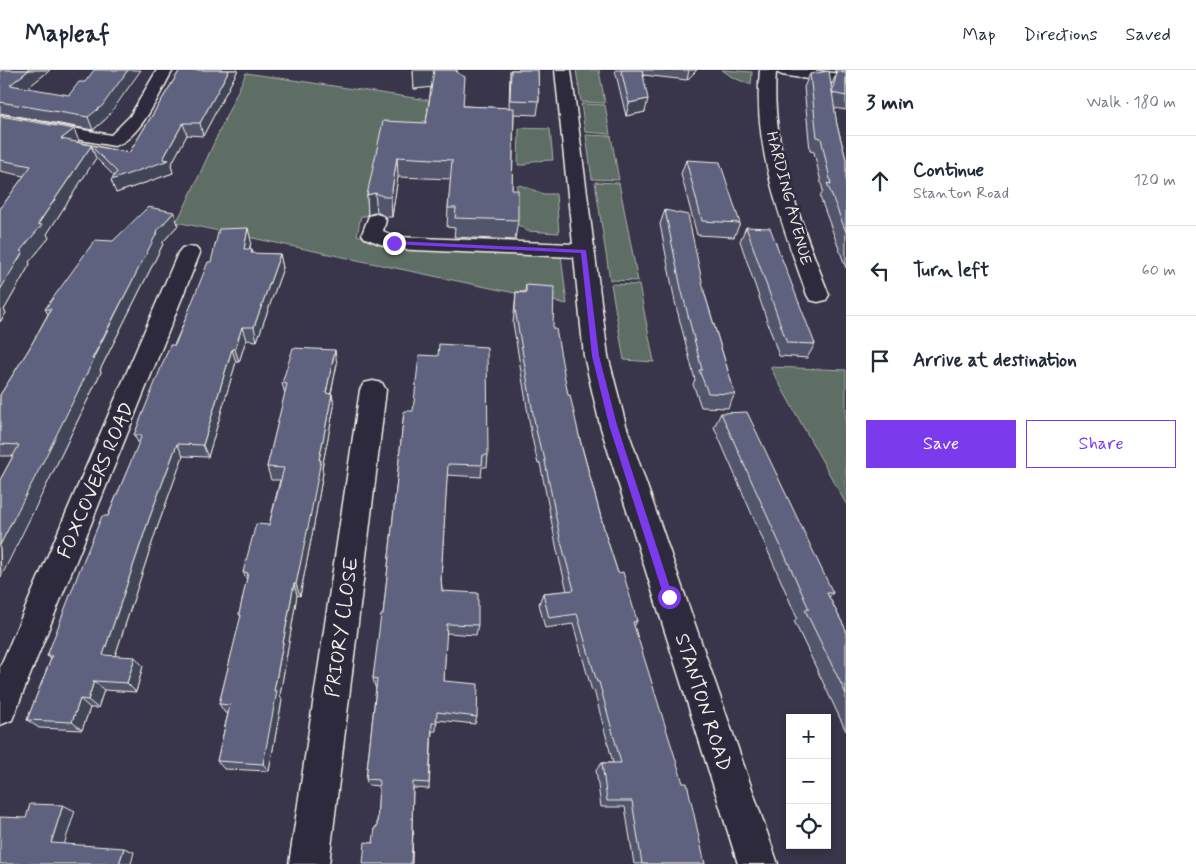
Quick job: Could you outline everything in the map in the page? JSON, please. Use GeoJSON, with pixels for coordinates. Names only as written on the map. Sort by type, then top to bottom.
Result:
{"type":"FeatureCollection","features":[{"type":"Feature","properties":{"kind":"street"},"geometry":{"type":"LineString","coordinates":[[0,120],[114,142],[122,137],[132,124],[165,70]]}},
{"type":"Feature","properties":{"kind":"street","name":"STANTON ROAD"},"geometry":{"type":"LineString","coordinates":[[563,70],[596,356],[613,425],[758,864]]}},
{"type":"Feature","properties":{"kind":"street","name":"HARDING AVENUE"},"geometry":{"type":"LineString","coordinates":[[768,70],[766,103],[774,152],[797,239],[818,295]]}},
{"type":"Feature","properties":{"kind":"street"},"geometry":{"type":"LineString","coordinates":[[782,70],[812,72],[846,80]]}},
{"type":"Feature","properties":{"kind":"street"},"geometry":{"type":"LineString","coordinates":[[376,220],[372,234],[394,243],[584,251]]}},
{"type":"Feature","properties":{"kind":"street","name":"FOXCOVERS ROAD"},"geometry":{"type":"LineString","coordinates":[[0,708],[190,253]]}},
{"type":"Feature","properties":{"kind":"street","name":"PRIORY CLOSE"},"geometry":{"type":"LineString","coordinates":[[309,864],[373,390]]}},
{"type":"Feature","properties":{"kind":"green space"},"geometry":{"type":"Polygon","coordinates":[[[576,70],[599,70],[605,103],[581,102],[576,70]]]}},
{"type":"Feature","properties":{"kind":"green space"},"geometry":{"type":"Polygon","coordinates":[[[722,70],[752,72],[751,85],[732,77],[722,70]]]}},
{"type":"Feature","properties":{"kind":"green space"},"geometry":{"type":"Polygon","coordinates":[[[246,73],[441,102],[437,121],[423,121],[419,135],[376,175],[368,216],[361,216],[357,235],[390,247],[561,255],[567,304],[176,222],[246,73]]]}},
{"type":"Feature","properties":{"kind":"green space"},"geometry":{"type":"Polygon","coordinates":[[[581,104],[605,105],[610,134],[585,132],[581,104]]]}},
{"type":"Feature","properties":{"kind":"green space"},"geometry":{"type":"Polygon","coordinates":[[[519,128],[550,129],[553,160],[532,161],[525,165],[518,165],[519,128]]]}},
{"type":"Feature","properties":{"kind":"green space"},"geometry":{"type":"Polygon","coordinates":[[[586,135],[611,136],[619,180],[592,179],[586,135]]]}},
{"type":"Feature","properties":{"kind":"green space"},"geometry":{"type":"Polygon","coordinates":[[[595,182],[619,183],[638,281],[610,280],[595,182]]]}},
{"type":"Feature","properties":{"kind":"green space"},"geometry":{"type":"Polygon","coordinates":[[[517,185],[544,194],[556,194],[559,233],[527,231],[517,224],[517,185]]]}},
{"type":"Feature","properties":{"kind":"green space"},"geometry":{"type":"Polygon","coordinates":[[[611,284],[639,285],[654,362],[624,360],[611,284]]]}},
{"type":"Feature","properties":{"kind":"green space"},"geometry":{"type":"Polygon","coordinates":[[[770,367],[846,370],[846,504],[770,367]]]}},
{"type":"Feature","properties":{"kind":"building"},"geometry":{"type":"Polygon","coordinates":[[[0,70],[29,70],[10,85],[69,95],[79,82],[85,82],[94,70],[128,70],[102,106],[88,117],[0,102],[0,70]]]}},
{"type":"Feature","properties":{"kind":"building"},"geometry":{"type":"Polygon","coordinates":[[[180,70],[229,70],[200,123],[183,123],[163,159],[169,160],[111,180],[117,172],[91,146],[38,224],[42,225],[20,251],[23,252],[0,290],[0,209],[31,166],[0,160],[0,116],[74,129],[61,139],[129,153],[180,70]]]}},
{"type":"Feature","properties":{"kind":"building"},"geometry":{"type":"Polygon","coordinates":[[[434,70],[457,70],[456,72],[465,77],[463,106],[514,108],[512,190],[518,190],[518,220],[455,218],[456,208],[448,208],[452,160],[397,157],[391,197],[375,193],[367,195],[383,121],[426,123],[434,70]]]}},
{"type":"Feature","properties":{"kind":"building"},"geometry":{"type":"Polygon","coordinates":[[[511,70],[538,70],[539,101],[510,100],[511,70]]]}},
{"type":"Feature","properties":{"kind":"building"},"geometry":{"type":"Polygon","coordinates":[[[621,70],[642,70],[648,99],[629,103],[621,70]]]}},
{"type":"Feature","properties":{"kind":"building"},"geometry":{"type":"Polygon","coordinates":[[[829,71],[837,125],[846,159],[846,232],[827,183],[831,184],[821,138],[817,137],[810,74],[829,71]]]}},
{"type":"Feature","properties":{"kind":"building"},"geometry":{"type":"Polygon","coordinates":[[[837,72],[846,73],[846,96],[832,93],[837,72]]]}},
{"type":"Feature","properties":{"kind":"building"},"geometry":{"type":"Polygon","coordinates":[[[686,160],[720,162],[740,223],[702,221],[686,160]]]}},
{"type":"Feature","properties":{"kind":"building"},"geometry":{"type":"Polygon","coordinates":[[[148,207],[174,212],[157,231],[0,545],[0,480],[19,445],[0,444],[0,395],[51,309],[45,309],[95,240],[113,241],[148,207]]]}},
{"type":"Feature","properties":{"kind":"building"},"geometry":{"type":"Polygon","coordinates":[[[665,210],[688,215],[705,295],[735,394],[708,393],[699,370],[702,370],[681,288],[665,210]]]}},
{"type":"Feature","properties":{"kind":"building"},"geometry":{"type":"Polygon","coordinates":[[[746,227],[770,228],[815,344],[787,343],[746,227]]]}},
{"type":"Feature","properties":{"kind":"building"},"geometry":{"type":"Polygon","coordinates":[[[248,228],[244,249],[252,249],[251,253],[280,254],[254,327],[242,327],[235,349],[232,349],[203,445],[177,444],[149,519],[103,655],[135,657],[127,683],[94,681],[88,700],[80,699],[72,722],[27,720],[52,656],[47,656],[80,569],[102,516],[108,516],[142,435],[134,435],[170,345],[175,345],[208,262],[211,262],[219,229],[248,228]]]}},
{"type":"Feature","properties":{"kind":"building"},"geometry":{"type":"Polygon","coordinates":[[[526,285],[554,287],[553,329],[556,329],[568,395],[570,395],[606,536],[618,573],[623,572],[637,621],[633,622],[683,783],[687,783],[705,864],[642,864],[632,801],[607,801],[602,763],[621,763],[599,682],[597,682],[577,614],[549,618],[543,593],[574,590],[560,538],[543,451],[541,451],[535,425],[515,309],[516,292],[526,293],[526,285]]]}},
{"type":"Feature","properties":{"kind":"building"},"geometry":{"type":"Polygon","coordinates":[[[439,344],[487,347],[488,455],[483,455],[482,465],[448,464],[441,578],[442,591],[478,593],[478,625],[447,624],[444,681],[478,684],[477,717],[437,712],[436,723],[432,723],[429,783],[413,782],[411,864],[363,864],[365,842],[373,843],[375,827],[377,827],[379,780],[366,779],[377,679],[373,678],[381,615],[383,615],[404,411],[413,411],[419,355],[438,356],[439,344]]]}},
{"type":"Feature","properties":{"kind":"building"},"geometry":{"type":"Polygon","coordinates":[[[293,348],[335,350],[326,393],[332,394],[319,460],[321,460],[296,584],[294,584],[274,691],[277,691],[263,764],[217,761],[230,705],[219,704],[241,615],[239,614],[248,573],[243,572],[256,524],[269,525],[284,468],[267,467],[287,384],[282,383],[293,348]]]}},
{"type":"Feature","properties":{"kind":"building"},"geometry":{"type":"Polygon","coordinates":[[[747,412],[833,593],[827,593],[846,630],[846,694],[805,610],[809,609],[721,413],[747,412]]]}},
{"type":"Feature","properties":{"kind":"building"},"geometry":{"type":"Polygon","coordinates":[[[30,804],[63,805],[51,843],[124,848],[119,864],[0,864],[0,817],[26,818],[30,804]]]}},
{"type":"Feature","properties":{"kind":"route"},"geometry":{"type":"LineString","coordinates":[[394,243],[584,251],[596,356],[613,425],[669,597]]}}]}
